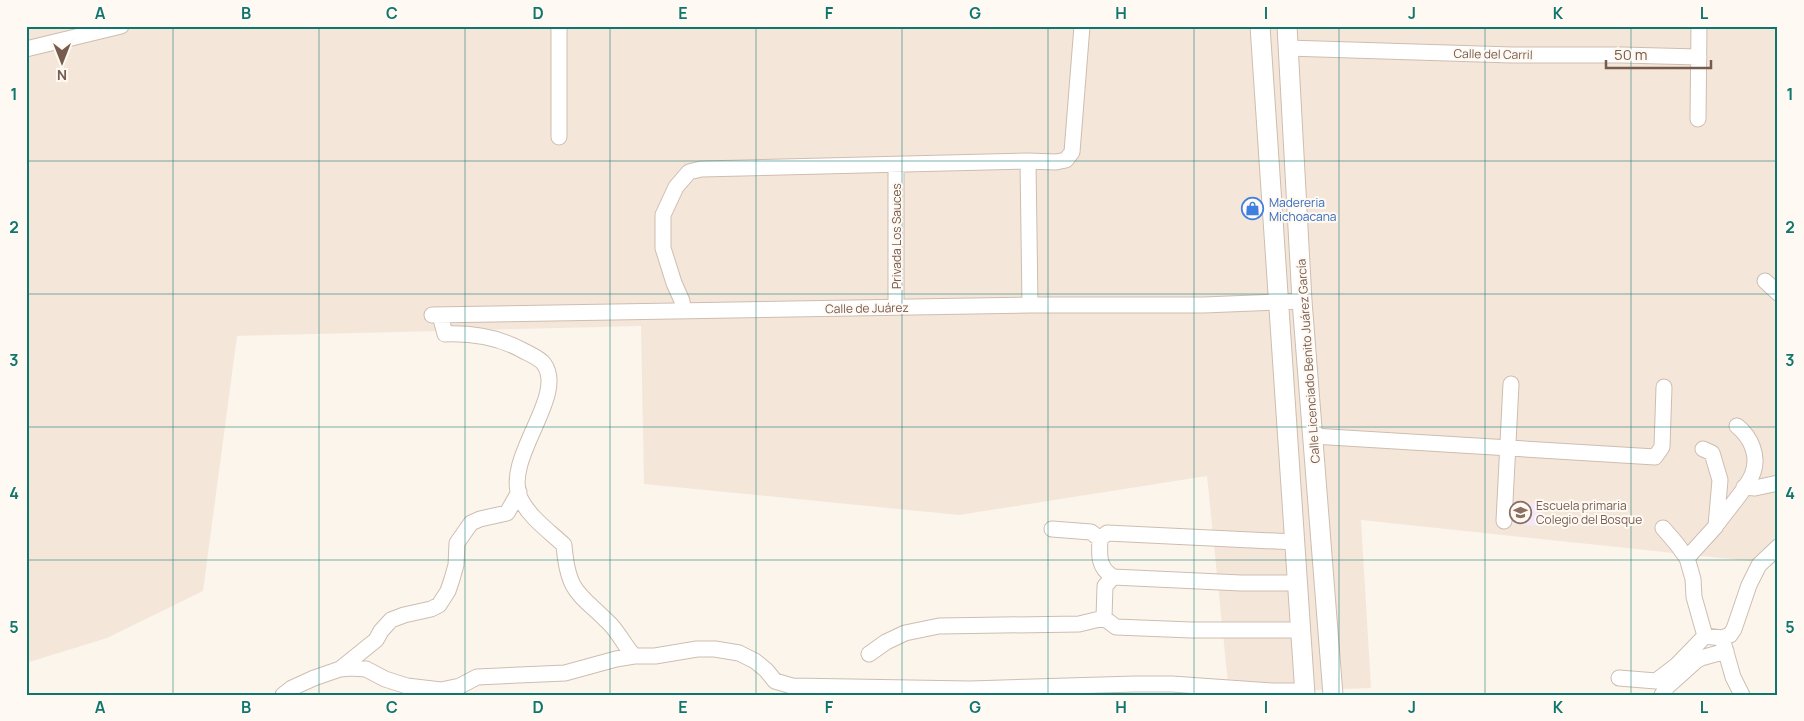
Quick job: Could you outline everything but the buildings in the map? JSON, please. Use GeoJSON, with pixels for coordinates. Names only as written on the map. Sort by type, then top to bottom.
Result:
{"type":"FeatureCollection","features":[{"type":"Feature","properties":{"kind":"street"},"geometry":{"type":"LineString","coordinates":[[26,49],[119,26]]}},
{"type":"Feature","properties":{"kind":"street"},"geometry":{"type":"LineString","coordinates":[[559,26],[559,136]]}},
{"type":"Feature","properties":{"kind":"street"},"geometry":{"type":"LineString","coordinates":[[683,312],[682,301],[663,248],[663,215],[676,187],[689,172],[701,169],[1028,161],[1056,162],[1066,160],[1072,152],[1082,26]]}},
{"type":"Feature","properties":{"kind":"street","name":"Calle Licenciado Benito Juárez García"},"geometry":{"type":"LineString","coordinates":[[1260,26],[1305,693]]}},
{"type":"Feature","properties":{"kind":"street","name":"Calle Licenciado Benito Juárez García"},"geometry":{"type":"LineString","coordinates":[[1287,26],[1302,301],[1332,695]]}},
{"type":"Feature","properties":{"kind":"street"},"geometry":{"type":"LineString","coordinates":[[1698,119],[1699,26]]}},
{"type":"Feature","properties":{"kind":"street","name":"Calle del Carril"},"geometry":{"type":"LineString","coordinates":[[1287,48],[1512,55],[1699,57]]}},
{"type":"Feature","properties":{"kind":"street"},"geometry":{"type":"LineString","coordinates":[[1028,161],[1030,305]]}},
{"type":"Feature","properties":{"kind":"street","name":"Privada Los Sauces"},"geometry":{"type":"LineString","coordinates":[[896,165],[896,307]]}},
{"type":"Feature","properties":{"kind":"street"},"geometry":{"type":"LineString","coordinates":[[1765,281],[1778,293]]}},
{"type":"Feature","properties":{"kind":"street","name":"Calle de Juárez"},"geometry":{"type":"LineString","coordinates":[[519,492],[520,462],[548,389],[548,375],[544,364],[510,344],[464,333],[445,334],[436,314],[683,312],[1030,305],[1204,305],[1302,301]]}},
{"type":"Feature","properties":{"kind":"street"},"geometry":{"type":"LineString","coordinates":[[1504,522],[1511,384]]}},
{"type":"Feature","properties":{"kind":"street"},"geometry":{"type":"LineString","coordinates":[[1313,436],[1655,457],[1662,447],[1664,388]]}},
{"type":"Feature","properties":{"kind":"street"},"geometry":{"type":"LineString","coordinates":[[1687,558],[1716,526],[1753,474],[1755,459],[1753,444],[1744,431],[1737,426]]}},
{"type":"Feature","properties":{"kind":"street"},"geometry":{"type":"LineString","coordinates":[[1703,449],[1712,453],[1720,480],[1716,526]]}},
{"type":"Feature","properties":{"kind":"street"},"geometry":{"type":"LineString","coordinates":[[1744,487],[1755,488],[1778,483]]}},
{"type":"Feature","properties":{"kind":"street"},"geometry":{"type":"LineString","coordinates":[[519,492],[520,498],[541,525],[564,545],[565,566],[578,595],[610,624],[634,656]]}},
{"type":"Feature","properties":{"kind":"street"},"geometry":{"type":"LineString","coordinates":[[340,670],[366,650],[391,620],[439,605],[448,591],[452,579],[456,565],[457,543],[471,523],[507,513],[519,492]]}},
{"type":"Feature","properties":{"kind":"street"},"geometry":{"type":"LineString","coordinates":[[1663,528],[1687,558],[1693,579],[1694,596],[1705,636]]}},
{"type":"Feature","properties":{"kind":"street"},"geometry":{"type":"LineString","coordinates":[[1052,529],[1091,532],[1100,539]]}},
{"type":"Feature","properties":{"kind":"street"},"geometry":{"type":"LineString","coordinates":[[1295,542],[1107,533],[1100,539],[1099,549],[1101,565],[1112,578],[1241,583],[1298,583]]}},
{"type":"Feature","properties":{"kind":"street"},"geometry":{"type":"LineString","coordinates":[[1662,695],[1667,687],[1696,661],[1724,644],[1734,629],[1749,585],[1759,565],[1778,547]]}},
{"type":"Feature","properties":{"kind":"street"},"geometry":{"type":"LineString","coordinates":[[1104,618],[1105,586],[1112,578]]}},
{"type":"Feature","properties":{"kind":"street"},"geometry":{"type":"LineString","coordinates":[[868,654],[886,642],[905,633],[939,626],[1078,624],[1104,618],[1116,627],[1191,630],[1301,630]]}},
{"type":"Feature","properties":{"kind":"street"},"geometry":{"type":"LineString","coordinates":[[1705,636],[1724,644]]}},
{"type":"Feature","properties":{"kind":"street"},"geometry":{"type":"LineString","coordinates":[[1619,678],[1656,681],[1677,665],[1705,636]]}},
{"type":"Feature","properties":{"kind":"street"},"geometry":{"type":"LineString","coordinates":[[1724,644],[1733,677],[1742,695]]}},
{"type":"Feature","properties":{"kind":"street"},"geometry":{"type":"LineString","coordinates":[[283,695],[292,688],[314,678],[351,668],[366,670],[384,679],[407,686],[441,690],[460,686],[477,677],[565,673],[616,659],[634,656],[655,656],[697,649],[740,653],[755,661],[775,681],[792,686],[970,689],[1172,684],[1305,693]]}},
{"type":"Feature","properties":{"kind":"shaded area"},"geometry":{"type":"Polygon","coordinates":[[[26,26],[1778,26],[1778,564],[1361,520],[1371,688],[1229,693],[1207,476],[959,515],[644,484],[641,326],[237,336],[203,591],[107,638],[26,663],[26,26]]]}},
{"type":"Feature","properties":{"kind":"shaded area"},"geometry":{"type":"Polygon","coordinates":[[[1511,502],[1544,504],[1542,526],[1510,524],[1511,502]]]}},
{"type":"Feature","properties":{"kind":"place","name":"Madereria Michoacana"},"geometry":{"type":"Point","coordinates":[1253,209]}},
{"type":"Feature","properties":{"kind":"place","name":"Escuela primaria Colegio del Bosque"},"geometry":{"type":"Point","coordinates":[1520,512]}}]}
